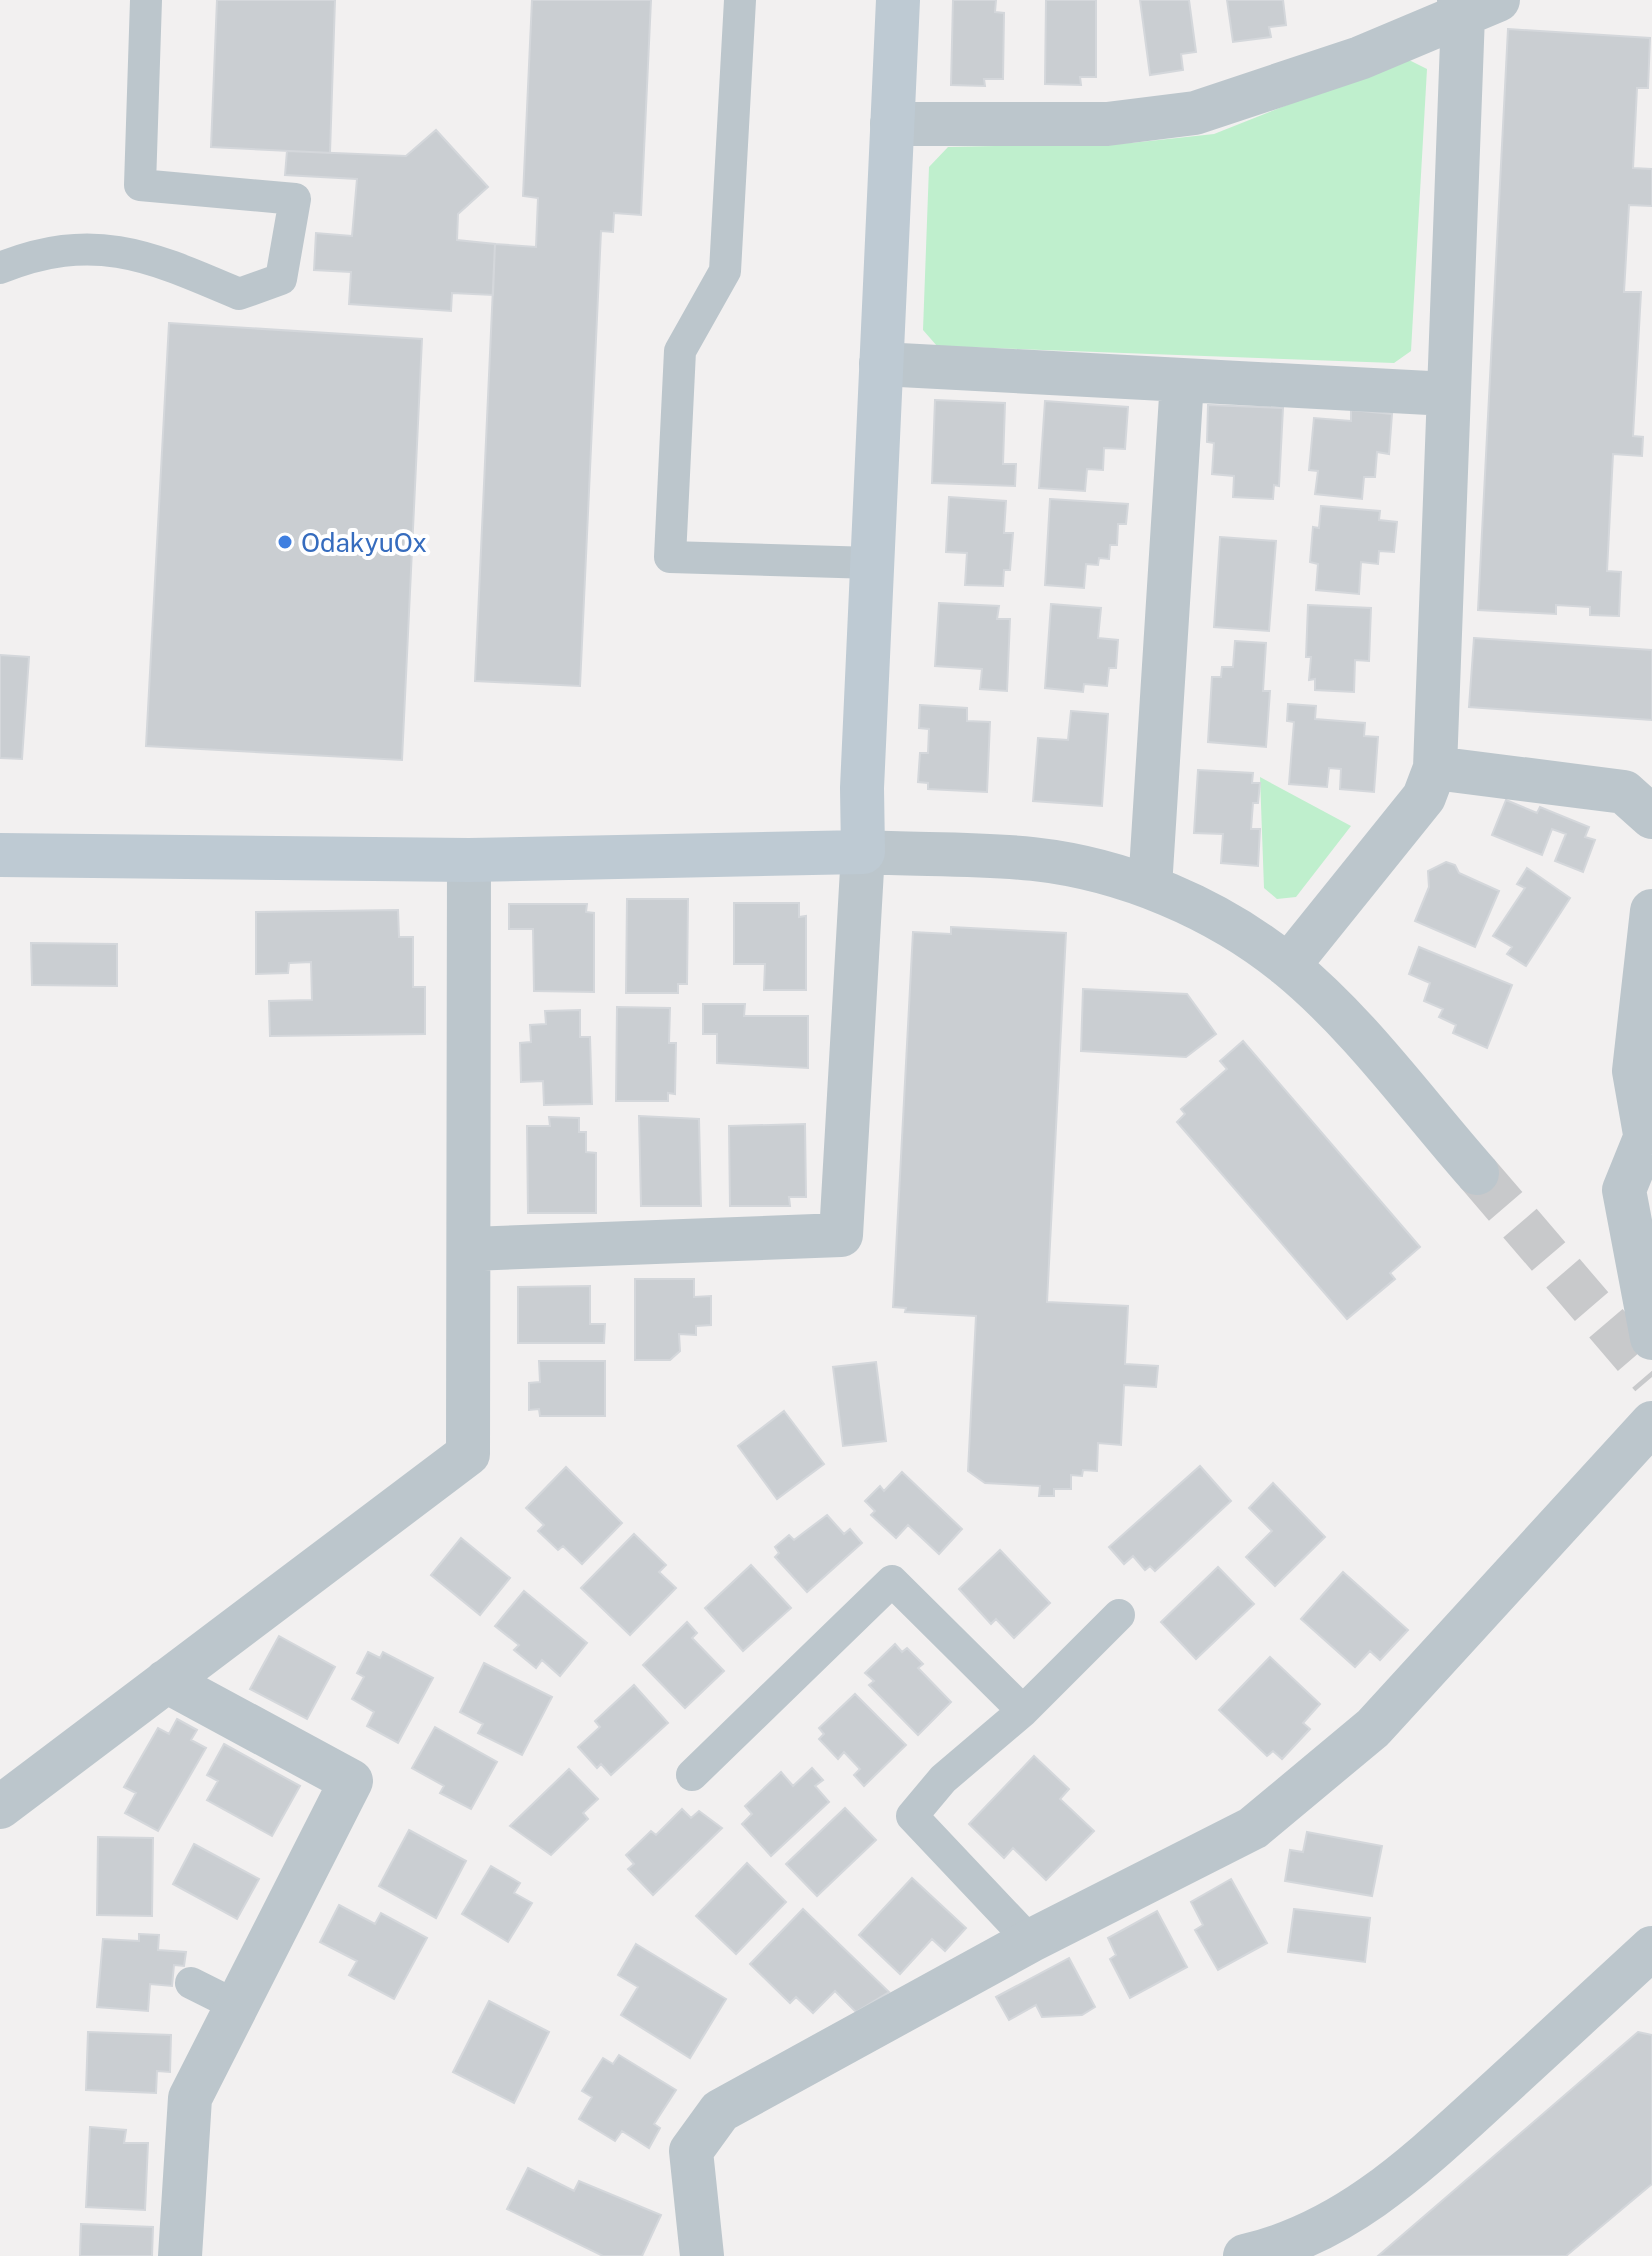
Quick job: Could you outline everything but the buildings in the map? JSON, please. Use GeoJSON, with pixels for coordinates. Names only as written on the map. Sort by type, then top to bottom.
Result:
{"type":"FeatureCollection","features":[{"type":"Feature","properties":{"kind":"street"},"geometry":{"type":"LineString","coordinates":[[471,1249],[841,1235],[863,852],[898,0]]}},
{"type":"Feature","properties":{"kind":"street"},"geometry":{"type":"LineString","coordinates":[[892,124],[1107,124],[1195,113],[1360,58],[1473,5],[1448,394],[1435,768],[1424,797],[1288,966]]}},
{"type":"Feature","properties":{"kind":"street"},"geometry":{"type":"LineString","coordinates":[[881,364],[1448,394]]}},
{"type":"Feature","properties":{"kind":"street"},"geometry":{"type":"LineString","coordinates":[[1150,887],[1182,381]]}},
{"type":"Feature","properties":{"kind":"street"},"geometry":{"type":"LineString","coordinates":[[1435,768],[1624,792],[1652,817]]}},
{"type":"Feature","properties":{"kind":"street"},"geometry":{"type":"LineString","coordinates":[[0,855],[469,860],[863,852],[1033,859],[1098,872],[1176,897],[1243,935],[1288,966],[1337,1012],[1477,1173]]}},
{"type":"Feature","properties":{"kind":"street"},"geometry":{"type":"LineString","coordinates":[[0,1807],[468,1454],[471,1249],[469,860]]}},
{"type":"Feature","properties":{"kind":"street"},"geometry":{"type":"LineString","coordinates":[[1652,911],[1634,1071],[1648,1128],[1624,1190],[1652,1338]]}},
{"type":"Feature","properties":{"kind":"street"},"geometry":{"type":"LineString","coordinates":[[702,2256],[691,2151],[720,2111],[1030,1941],[1253,1828],[1373,1728],[1652,1423]]}},
{"type":"Feature","properties":{"kind":"street"},"geometry":{"type":"LineString","coordinates":[[166,1681],[351,1781],[190,2098],[180,2256]]}},
{"type":"Feature","properties":{"kind":"street"},"geometry":{"type":"LineString","coordinates":[[1245,2256],[1282,2248],[1339,2221],[1405,2175],[1652,1948]]}},
{"type":"Feature","properties":{"kind":"lane"},"geometry":{"type":"LineString","coordinates":[[0,268],[37,253],[89,248],[160,261],[239,294],[281,279],[295,199],[140,185],[146,0]]}},
{"type":"Feature","properties":{"kind":"lane"},"geometry":{"type":"LineString","coordinates":[[740,0],[725,271],[680,351],[670,557],[873,563]]}},
{"type":"Feature","properties":{"kind":"lane"},"geometry":{"type":"LineString","coordinates":[[692,1775],[892,1581],[1023,1711]]}},
{"type":"Feature","properties":{"kind":"lane"},"geometry":{"type":"LineString","coordinates":[[1030,1941],[912,1816],[943,1779],[1023,1711],[1119,1615]]}},
{"type":"Feature","properties":{"kind":"lane"},"geometry":{"type":"LineString","coordinates":[[191,1983],[237,2006]]}},
{"type":"Feature","properties":{"kind":"green space"},"geometry":{"type":"Polygon","coordinates":[[[1405,58],[1427,69],[1411,351],[1394,363],[937,346],[923,330],[929,167],[948,147],[1131,143],[1214,134],[1405,58]]]}},
{"type":"Feature","properties":{"kind":"green space"},"geometry":{"type":"Polygon","coordinates":[[[1260,777],[1351,826],[1296,897],[1277,899],[1264,888],[1260,777]]]}},
{"type":"Feature","properties":{"kind":"tunnel"},"geometry":{"type":"LineString","coordinates":[[1477,1173],[1652,1377]]}},
{"type":"Feature","properties":{"kind":"place","name":"OdakyuOx"},"geometry":{"type":"Point","coordinates":[285,542]}}]}
